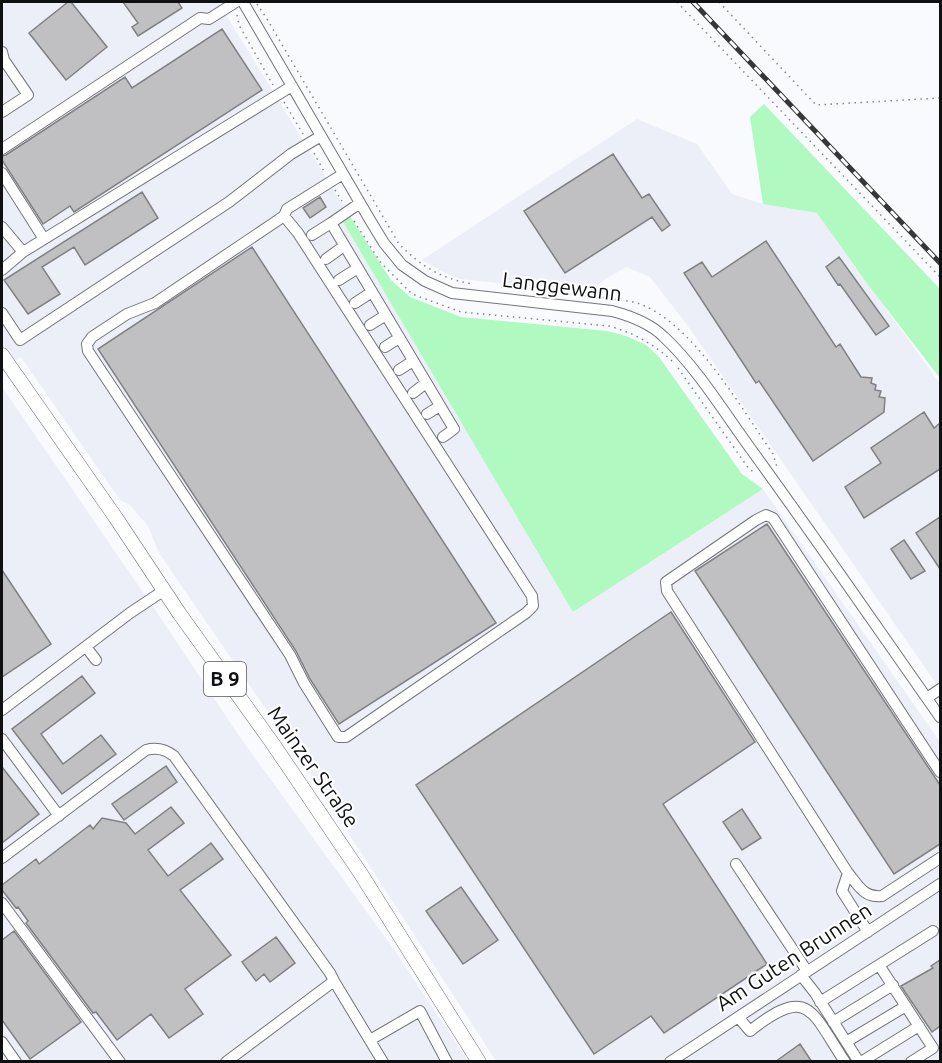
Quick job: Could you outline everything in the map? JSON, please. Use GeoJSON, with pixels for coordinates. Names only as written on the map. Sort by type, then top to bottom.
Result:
{"type":"FeatureCollection","features":[{"type":"Feature","properties":{"kind":"main road","name":"Mainzer Straße"},"geometry":{"type":"LineString","coordinates":[[2,355],[116,518],[163,591],[273,744],[361,874],[479,1062]]}},
{"type":"Feature","properties":{"kind":"street","name":"Langgewann"},"geometry":{"type":"LineString","coordinates":[[237,2],[292,86],[392,255],[412,273],[437,287],[467,296],[612,311],[629,315],[648,324],[663,335],[690,366],[940,717]]}},
{"type":"Feature","properties":{"kind":"street"},"geometry":{"type":"LineString","coordinates":[[2,149],[200,18],[208,19],[237,2]]}},
{"type":"Feature","properties":{"kind":"street"},"geometry":{"type":"LineString","coordinates":[[2,52],[4,60],[28,95],[2,112]]}},
{"type":"Feature","properties":{"kind":"street"},"geometry":{"type":"LineString","coordinates":[[2,270],[23,252],[292,86]]}},
{"type":"Feature","properties":{"kind":"street"},"geometry":{"type":"LineString","coordinates":[[2,313],[20,340],[229,202],[291,154],[321,136]]}},
{"type":"Feature","properties":{"kind":"street"},"geometry":{"type":"LineString","coordinates":[[2,174],[44,239]]}},
{"type":"Feature","properties":{"kind":"street"},"geometry":{"type":"LineString","coordinates":[[284,216],[298,233],[532,596],[533,606],[526,613],[346,737],[338,737],[304,683],[290,655],[88,351],[87,344],[92,337],[127,314],[155,303],[284,216],[287,209],[343,174]]}},
{"type":"Feature","properties":{"kind":"street"},"geometry":{"type":"LineString","coordinates":[[312,235],[360,203]]}},
{"type":"Feature","properties":{"kind":"street"},"geometry":{"type":"LineString","coordinates":[[331,223],[454,429],[444,437]]}},
{"type":"Feature","properties":{"kind":"street"},"geometry":{"type":"LineString","coordinates":[[2,227],[23,252]]}},
{"type":"Feature","properties":{"kind":"street"},"geometry":{"type":"LineString","coordinates":[[326,259],[344,246]]}},
{"type":"Feature","properties":{"kind":"street"},"geometry":{"type":"LineString","coordinates":[[339,280],[358,268]]}},
{"type":"Feature","properties":{"kind":"street"},"geometry":{"type":"LineString","coordinates":[[355,303],[372,292]]}},
{"type":"Feature","properties":{"kind":"street"},"geometry":{"type":"LineString","coordinates":[[370,325],[386,315]]}},
{"type":"Feature","properties":{"kind":"street"},"geometry":{"type":"LineString","coordinates":[[385,347],[399,338]]}},
{"type":"Feature","properties":{"kind":"street"},"geometry":{"type":"LineString","coordinates":[[399,370],[413,361]]}},
{"type":"Feature","properties":{"kind":"street"},"geometry":{"type":"LineString","coordinates":[[413,393],[426,383]]}},
{"type":"Feature","properties":{"kind":"street"},"geometry":{"type":"LineString","coordinates":[[427,414],[440,406]]}},
{"type":"Feature","properties":{"kind":"street"},"geometry":{"type":"LineString","coordinates":[[940,772],[772,518],[766,515],[756,520],[666,582],[667,591],[848,873],[864,892],[872,897],[882,896],[940,858]]}},
{"type":"Feature","properties":{"kind":"street"},"geometry":{"type":"LineString","coordinates":[[2,710],[163,591]]}},
{"type":"Feature","properties":{"kind":"street"},"geometry":{"type":"LineString","coordinates":[[86,647],[96,660]]}},
{"type":"Feature","properties":{"kind":"street"},"geometry":{"type":"LineString","coordinates":[[927,698],[940,689]]}},
{"type":"Feature","properties":{"kind":"street"},"geometry":{"type":"LineString","coordinates":[[2,740],[59,816]]}},
{"type":"Feature","properties":{"kind":"street"},"geometry":{"type":"LineString","coordinates":[[2,858],[147,750],[154,748],[168,751],[242,848],[330,973],[383,1062]]}},
{"type":"Feature","properties":{"kind":"street"},"geometry":{"type":"LineString","coordinates":[[736,864],[820,1002],[860,1062],[919,1026]]}},
{"type":"Feature","properties":{"kind":"street"},"geometry":{"type":"LineString","coordinates":[[848,873],[842,891],[868,932]]}},
{"type":"Feature","properties":{"kind":"street","name":"Am Guten Brunnen"},"geometry":{"type":"LineString","coordinates":[[670,1062],[940,884]]}},
{"type":"Feature","properties":{"kind":"street"},"geometry":{"type":"LineString","coordinates":[[2,903],[120,1062]]}},
{"type":"Feature","properties":{"kind":"street"},"geometry":{"type":"LineString","coordinates":[[820,1002],[933,931]]}},
{"type":"Feature","properties":{"kind":"street"},"geometry":{"type":"LineString","coordinates":[[879,965],[933,1048],[911,1062]]}},
{"type":"Feature","properties":{"kind":"street"},"geometry":{"type":"LineString","coordinates":[[226,1062],[334,981]]}},
{"type":"Feature","properties":{"kind":"street"},"geometry":{"type":"LineString","coordinates":[[833,1022],[892,985]]}},
{"type":"Feature","properties":{"kind":"street"},"geometry":{"type":"LineString","coordinates":[[738,1017],[750,1031],[767,1017],[787,1006],[802,1006],[810,1011],[845,1062]]}},
{"type":"Feature","properties":{"kind":"street"},"geometry":{"type":"LineString","coordinates":[[846,1042],[906,1006]]}},
{"type":"Feature","properties":{"kind":"street"},"geometry":{"type":"LineString","coordinates":[[370,1040],[420,1011],[447,1062]]}},
{"type":"Feature","properties":{"kind":"street"},"geometry":{"type":"LineString","coordinates":[[830,1040],[834,1062]]}},
{"type":"Feature","properties":{"kind":"street"},"geometry":{"type":"LineString","coordinates":[[2,1042],[16,1062]]}},
{"type":"Feature","properties":{"kind":"path"},"geometry":{"type":"LineString","coordinates":[[237,2],[239,26],[330,182],[381,263],[412,294],[461,312],[609,326],[630,332],[649,343],[676,366],[749,469],[756,474]]}},
{"type":"Feature","properties":{"kind":"path"},"geometry":{"type":"LineString","coordinates":[[254,2],[262,10],[399,244],[417,262],[435,273],[458,282],[477,285]]}},
{"type":"Feature","properties":{"kind":"path"},"geometry":{"type":"LineString","coordinates":[[677,2],[940,277]]}},
{"type":"Feature","properties":{"kind":"path"},"geometry":{"type":"LineString","coordinates":[[719,2],[816,105],[940,98]]}},
{"type":"Feature","properties":{"kind":"path"},"geometry":{"type":"LineString","coordinates":[[499,287],[636,302],[655,310],[687,336],[716,372],[773,454],[779,473]]}},
{"type":"Feature","properties":{"kind":"shaded area"},"geometry":{"type":"Polygon","coordinates":[[[10,2],[218,2],[349,215],[573,612],[763,489],[940,742],[940,1061],[496,1061],[305,766],[159,553],[148,526],[130,505],[120,500],[21,357],[2,368],[2,6],[10,2]]]}},
{"type":"Feature","properties":{"kind":"shaded area"},"geometry":{"type":"Polygon","coordinates":[[[637,119],[697,144],[732,194],[763,204],[817,213],[940,384],[940,689],[688,326],[650,277],[626,267],[601,282],[591,293],[460,279],[422,260],[637,119]]]}},
{"type":"Feature","properties":{"kind":"shaded area"},"geometry":{"type":"Polygon","coordinates":[[[2,387],[237,733],[395,951],[468,1061],[2,1061],[2,387]]]}},
{"type":"Feature","properties":{"kind":"green space"},"geometry":{"type":"Polygon","coordinates":[[[764,104],[940,289],[940,378],[869,286],[817,213],[763,204],[750,117],[764,104]]]}},
{"type":"Feature","properties":{"kind":"green space"},"geometry":{"type":"Polygon","coordinates":[[[349,215],[391,280],[410,297],[461,317],[607,331],[646,345],[659,357],[742,474],[763,489],[573,612],[342,220],[349,215]]]}},
{"type":"Feature","properties":{"kind":"building"},"geometry":{"type":"Polygon","coordinates":[[[71,2],[107,47],[66,80],[29,33],[71,2]]]}},
{"type":"Feature","properties":{"kind":"building"},"geometry":{"type":"Polygon","coordinates":[[[123,2],[178,2],[182,8],[138,36],[132,27],[138,23],[123,2]]]}},
{"type":"Feature","properties":{"kind":"building"},"geometry":{"type":"Polygon","coordinates":[[[222,29],[262,90],[74,212],[70,206],[43,224],[2,160],[2,156],[125,77],[132,88],[222,29]]]}},
{"type":"Feature","properties":{"kind":"building"},"geometry":{"type":"Polygon","coordinates":[[[613,154],[642,198],[649,194],[670,225],[662,231],[652,217],[565,273],[524,211],[613,154]]]}},
{"type":"Feature","properties":{"kind":"building"},"geometry":{"type":"Polygon","coordinates":[[[142,192],[158,218],[85,265],[74,247],[42,267],[60,294],[28,314],[4,280],[142,192]]]}},
{"type":"Feature","properties":{"kind":"building"},"geometry":{"type":"Polygon","coordinates":[[[320,197],[326,207],[310,218],[303,208],[320,197]]]}},
{"type":"Feature","properties":{"kind":"building"},"geometry":{"type":"Polygon","coordinates":[[[766,241],[836,347],[840,344],[861,377],[872,378],[871,383],[876,385],[875,390],[881,391],[879,397],[885,398],[884,412],[813,461],[759,381],[756,383],[684,273],[702,262],[712,277],[766,241]]]}},
{"type":"Feature","properties":{"kind":"building"},"geometry":{"type":"Polygon","coordinates":[[[252,247],[496,623],[339,724],[310,679],[296,651],[98,349],[252,247]]]}},
{"type":"Feature","properties":{"kind":"building"},"geometry":{"type":"Polygon","coordinates":[[[839,257],[889,326],[876,335],[826,267],[839,257]]]}},
{"type":"Feature","properties":{"kind":"building"},"geometry":{"type":"Polygon","coordinates":[[[924,412],[934,428],[940,423],[940,469],[864,518],[845,487],[881,463],[871,448],[924,412]]]}},
{"type":"Feature","properties":{"kind":"building"},"geometry":{"type":"Polygon","coordinates":[[[940,517],[940,569],[916,533],[940,517]]]}},
{"type":"Feature","properties":{"kind":"building"},"geometry":{"type":"Polygon","coordinates":[[[767,524],[940,785],[940,844],[894,874],[695,571],[767,524]]]}},
{"type":"Feature","properties":{"kind":"building"},"geometry":{"type":"Polygon","coordinates":[[[904,540],[925,571],[911,579],[891,549],[904,540]]]}},
{"type":"Feature","properties":{"kind":"building"},"geometry":{"type":"Polygon","coordinates":[[[2,570],[51,644],[2,677],[2,570]]]}},
{"type":"Feature","properties":{"kind":"building"},"geometry":{"type":"Polygon","coordinates":[[[671,612],[755,742],[663,804],[767,964],[664,1033],[651,1016],[594,1054],[416,785],[671,612]]]}},
{"type":"Feature","properties":{"kind":"building"},"geometry":{"type":"Polygon","coordinates":[[[82,676],[95,693],[41,734],[63,764],[101,735],[116,754],[62,794],[12,729],[82,676]]]}},
{"type":"Feature","properties":{"kind":"building"},"geometry":{"type":"Polygon","coordinates":[[[166,766],[177,782],[124,820],[112,804],[166,766]]]}},
{"type":"Feature","properties":{"kind":"building"},"geometry":{"type":"Polygon","coordinates":[[[2,767],[39,814],[2,843],[2,767]]]}},
{"type":"Feature","properties":{"kind":"building"},"geometry":{"type":"Polygon","coordinates":[[[171,807],[184,823],[148,850],[168,876],[211,843],[223,859],[180,890],[231,955],[185,989],[203,1014],[169,1038],[151,1014],[117,1040],[96,1012],[93,1013],[26,923],[28,921],[2,890],[2,885],[36,859],[39,864],[90,825],[93,829],[102,818],[126,823],[135,834],[171,807]]]}},
{"type":"Feature","properties":{"kind":"building"},"geometry":{"type":"Polygon","coordinates":[[[742,809],[761,838],[742,850],[723,822],[742,809]]]}},
{"type":"Feature","properties":{"kind":"building"},"geometry":{"type":"Polygon","coordinates":[[[461,887],[498,940],[463,964],[426,911],[461,887]]]}},
{"type":"Feature","properties":{"kind":"building"},"geometry":{"type":"Polygon","coordinates":[[[14,931],[81,1022],[30,1059],[2,1020],[2,940],[14,931]]]}},
{"type":"Feature","properties":{"kind":"building"},"geometry":{"type":"Polygon","coordinates":[[[276,937],[295,963],[270,982],[264,974],[256,981],[242,962],[276,937]]]}},
{"type":"Feature","properties":{"kind":"building"},"geometry":{"type":"Polygon","coordinates":[[[940,960],[940,1026],[932,1032],[901,986],[933,968],[931,966],[940,960]]]}},
{"type":"Feature","properties":{"kind":"building"},"geometry":{"type":"Polygon","coordinates":[[[800,1044],[812,1062],[775,1062],[800,1044]]]}},
{"type":"Feature","properties":{"kind":"railway"},"geometry":{"type":"LineString","coordinates":[[693,2],[940,263]]}}]}
